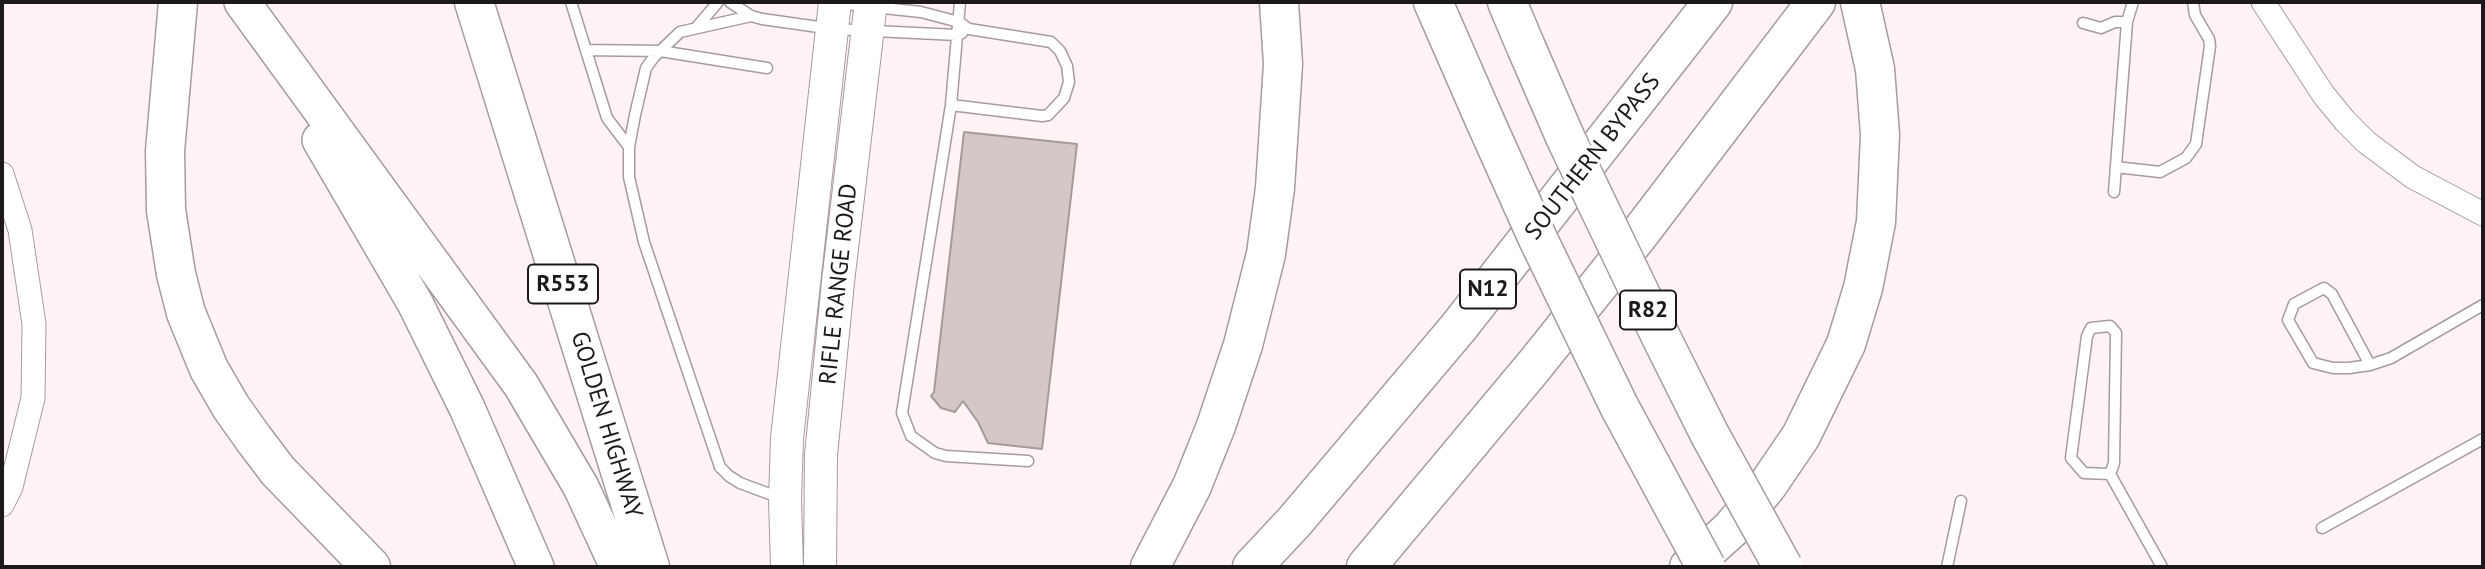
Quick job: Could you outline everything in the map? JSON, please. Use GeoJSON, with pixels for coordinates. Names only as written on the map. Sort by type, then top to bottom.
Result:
{"type":"FeatureCollection","features":[{"type":"Feature","properties":{"kind":"highway"},"geometry":{"type":"LineString","coordinates":[[177,2],[165,151],[166,210],[176,274],[186,313],[209,369],[225,398],[253,438],[278,471],[371,567]]}},
{"type":"Feature","properties":{"kind":"highway","name":"GOLDEN HIGHWAY"},"geometry":{"type":"LineString","coordinates":[[474,2],[650,567]]}},
{"type":"Feature","properties":{"kind":"highway"},"geometry":{"type":"LineString","coordinates":[[1150,567],[1192,486],[1216,426],[1243,345],[1266,254],[1275,188],[1283,64],[1279,2]]}},
{"type":"Feature","properties":{"kind":"highway","name":"R82"},"geometry":{"type":"LineString","coordinates":[[1433,2],[1538,239],[1619,406],[1706,567]]}},
{"type":"Feature","properties":{"kind":"highway","name":"R82"},"geometry":{"type":"LineString","coordinates":[[1507,2],[1566,139],[1668,351],[1710,435],[1783,567]]}},
{"type":"Feature","properties":{"kind":"highway","name":"SOUTHERN BYPASS"},"geometry":{"type":"LineString","coordinates":[[1252,567],[1295,521],[1458,328],[1713,2]]}},
{"type":"Feature","properties":{"kind":"highway"},"geometry":{"type":"LineString","coordinates":[[1366,567],[1534,366],[1628,248],[1816,2]]}},
{"type":"Feature","properties":{"kind":"highway"},"geometry":{"type":"LineString","coordinates":[[1689,567],[1731,529],[1767,486],[1801,436],[1846,344],[1863,288],[1876,222],[1880,135],[1875,69],[1860,2]]}},
{"type":"Feature","properties":{"kind":"main road"},"geometry":{"type":"LineString","coordinates":[[240,2],[415,303],[467,408],[536,567]]}},
{"type":"Feature","properties":{"kind":"main road"},"geometry":{"type":"LineString","coordinates":[[240,2],[521,385],[581,487],[618,567]]}},
{"type":"Feature","properties":{"kind":"main road","name":"RIFLE RANGE ROAD"},"geometry":{"type":"LineString","coordinates":[[787,567],[787,438],[833,9]]}},
{"type":"Feature","properties":{"kind":"main road","name":"RIFLE RANGE ROAD"},"geometry":{"type":"LineString","coordinates":[[820,567],[821,455],[838,282],[870,13]]}},
{"type":"Feature","properties":{"kind":"street"},"geometry":{"type":"LineString","coordinates":[[2263,2],[2323,93],[2366,142],[2413,177],[2483,214]]}},
{"type":"Feature","properties":{"kind":"street"},"geometry":{"type":"LineString","coordinates":[[2,174],[20,230],[34,324],[33,398],[11,487],[2,505]]}},
{"type":"Feature","properties":{"kind":"lane"},"geometry":{"type":"LineString","coordinates":[[571,2],[607,118],[629,147]]}},
{"type":"Feature","properties":{"kind":"lane"},"geometry":{"type":"LineString","coordinates":[[696,28],[718,2]]}},
{"type":"Feature","properties":{"kind":"lane"},"geometry":{"type":"LineString","coordinates":[[730,2],[751,16]]}},
{"type":"Feature","properties":{"kind":"lane"},"geometry":{"type":"LineString","coordinates":[[960,2],[951,106],[902,413],[911,436],[934,453],[1028,461]]}},
{"type":"Feature","properties":{"kind":"lane"},"geometry":{"type":"LineString","coordinates":[[2114,192],[2127,22],[2133,2]]}},
{"type":"Feature","properties":{"kind":"lane"},"geometry":{"type":"LineString","coordinates":[[2116,167],[2160,172],[2186,158],[2196,145],[2210,46],[2209,38],[2195,15],[2193,2]]}},
{"type":"Feature","properties":{"kind":"lane"},"geometry":{"type":"LineString","coordinates":[[833,9],[870,13],[957,35],[969,29]]}},
{"type":"Feature","properties":{"kind":"lane"},"geometry":{"type":"LineString","coordinates":[[785,500],[740,483],[729,477],[720,467],[644,242],[629,177],[629,147],[646,68],[680,32],[751,16],[833,9],[870,13],[921,12],[959,22],[969,29],[1051,42],[1060,51],[1067,66],[1069,82],[1065,98],[1055,110],[1042,116],[951,106]]}},
{"type":"Feature","properties":{"kind":"lane"},"geometry":{"type":"LineString","coordinates":[[2083,23],[2101,28],[2115,22],[2127,22]]}},
{"type":"Feature","properties":{"kind":"lane"},"geometry":{"type":"LineString","coordinates":[[586,50],[660,51],[767,68]]}},
{"type":"Feature","properties":{"kind":"lane"},"geometry":{"type":"LineString","coordinates":[[2370,365],[2332,294],[2324,288],[2294,304],[2288,320],[2313,363],[2333,368],[2370,365],[2391,358],[2483,305]]}},
{"type":"Feature","properties":{"kind":"lane"},"geometry":{"type":"LineString","coordinates":[[2110,474],[2084,473],[2070,458],[2087,336],[2091,328],[2109,326],[2116,333],[2114,463],[2110,474],[2162,567]]}},
{"type":"Feature","properties":{"kind":"lane"},"geometry":{"type":"LineString","coordinates":[[2322,528],[2483,439]]}},
{"type":"Feature","properties":{"kind":"lane"},"geometry":{"type":"LineString","coordinates":[[1947,567],[1961,500]]}},
{"type":"Feature","properties":{"kind":"building"},"geometry":{"type":"Polygon","coordinates":[[[964,132],[1077,144],[1042,449],[988,443],[978,422],[963,401],[955,412],[941,408],[931,396],[934,392],[964,132]]]}}]}
